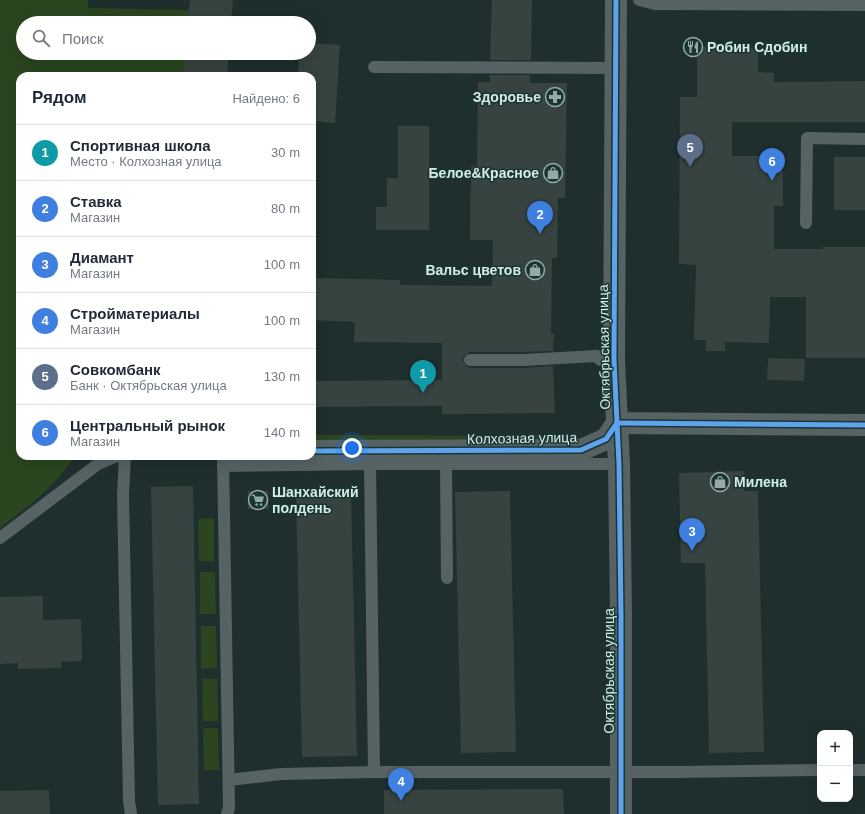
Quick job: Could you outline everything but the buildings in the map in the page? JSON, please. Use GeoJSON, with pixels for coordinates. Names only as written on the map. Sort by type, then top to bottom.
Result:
{"type":"FeatureCollection","features":[{"type":"Feature","properties":{"kind":"street","name":"Октябрьская улица"},"geometry":{"type":"LineString","coordinates":[[616,0],[614,360],[619,464],[621,814]]}},
{"type":"Feature","properties":{"kind":"street"},"geometry":{"type":"LineString","coordinates":[[617,423],[865,425]]}},
{"type":"Feature","properties":{"kind":"street","name":"Колхозная улица"},"geometry":{"type":"LineString","coordinates":[[316,451],[581,450],[606,439],[617,423]]}},
{"type":"Feature","properties":{"kind":"lane"},"geometry":{"type":"LineString","coordinates":[[639,0],[655,4],[865,5]]}},
{"type":"Feature","properties":{"kind":"lane"},"geometry":{"type":"LineString","coordinates":[[374,67],[616,68]]}},
{"type":"Feature","properties":{"kind":"lane"},"geometry":{"type":"LineString","coordinates":[[806,223],[807,138],[865,139]]}},
{"type":"Feature","properties":{"kind":"lane"},"geometry":{"type":"LineString","coordinates":[[470,360],[523,360],[597,356],[600,360],[614,360]]}},
{"type":"Feature","properties":{"kind":"lane"},"geometry":{"type":"LineString","coordinates":[[0,538],[98,464],[107,460]]}},
{"type":"Feature","properties":{"kind":"lane"},"geometry":{"type":"LineString","coordinates":[[125,460],[123,494],[128,793],[131,814]]}},
{"type":"Feature","properties":{"kind":"lane"},"geometry":{"type":"LineString","coordinates":[[227,814],[229,808],[229,780],[223,461],[446,465],[619,464]]}},
{"type":"Feature","properties":{"kind":"lane"},"geometry":{"type":"LineString","coordinates":[[370,464],[374,772]]}},
{"type":"Feature","properties":{"kind":"lane"},"geometry":{"type":"LineString","coordinates":[[446,465],[448,578]]}},
{"type":"Feature","properties":{"kind":"lane"},"geometry":{"type":"LineString","coordinates":[[229,780],[281,774],[374,772],[817,770]]}},
{"type":"Feature","properties":{"kind":"lane"},"geometry":{"type":"LineString","coordinates":[[853,770],[865,770]]}},
{"type":"Feature","properties":{"kind":"green space"},"geometry":{"type":"Polygon","coordinates":[[[0,0],[88,0],[88,8],[189,10],[188,16],[16,16],[16,60],[184,60],[183,72],[16,72],[16,460],[72,460],[60,476],[36,500],[0,528],[0,0]]]}},
{"type":"Feature","properties":{"kind":"green space"},"geometry":{"type":"Polygon","coordinates":[[[316,435],[563,436],[563,444],[316,445],[316,435]]]}},
{"type":"Feature","properties":{"kind":"green space"},"geometry":{"type":"Polygon","coordinates":[[[214,518],[214,561],[199,561],[198,519],[214,518]]]}},
{"type":"Feature","properties":{"kind":"green space"},"geometry":{"type":"Polygon","coordinates":[[[200,572],[215,572],[216,614],[200,614],[200,572]]]}},
{"type":"Feature","properties":{"kind":"green space"},"geometry":{"type":"Polygon","coordinates":[[[201,626],[216,626],[217,668],[201,669],[201,626]]]}},
{"type":"Feature","properties":{"kind":"green space"},"geometry":{"type":"Polygon","coordinates":[[[202,679],[217,679],[218,721],[203,721],[202,679]]]}},
{"type":"Feature","properties":{"kind":"green space"},"geometry":{"type":"Polygon","coordinates":[[[203,728],[218,728],[219,770],[204,770],[203,728]]]}},
{"type":"Feature","properties":{"kind":"cycle path"},"geometry":{"type":"LineString","coordinates":[[616,0],[614,360],[619,464],[621,814]]}},
{"type":"Feature","properties":{"kind":"cycle path"},"geometry":{"type":"LineString","coordinates":[[617,423],[865,425]]}},
{"type":"Feature","properties":{"kind":"cycle path"},"geometry":{"type":"LineString","coordinates":[[316,451],[581,450],[606,439],[617,423]]}},
{"type":"Feature","properties":{"kind":"place","name":"Робин Сдобин"},"geometry":{"type":"Point","coordinates":[693,47]}},
{"type":"Feature","properties":{"kind":"place","name":"Здоровье"},"geometry":{"type":"Point","coordinates":[555,97]}},
{"type":"Feature","properties":{"kind":"place","name":"Совкомбанк"},"geometry":{"type":"Point","coordinates":[690,167]}},
{"type":"Feature","properties":{"kind":"place","name":"Белое&Красное"},"geometry":{"type":"Point","coordinates":[553,173]}},
{"type":"Feature","properties":{"kind":"place","name":"Центральный рынок"},"geometry":{"type":"Point","coordinates":[772,181]}},
{"type":"Feature","properties":{"kind":"place","name":"Ставка"},"geometry":{"type":"Point","coordinates":[540,234]}},
{"type":"Feature","properties":{"kind":"place","name":"Вальс цветов"},"geometry":{"type":"Point","coordinates":[535,270]}},
{"type":"Feature","properties":{"kind":"place","name":"Спортивная школа"},"geometry":{"type":"Point","coordinates":[423,393]}},
{"type":"Feature","properties":{"kind":"place","name":"Милена"},"geometry":{"type":"Point","coordinates":[720,482]}},
{"type":"Feature","properties":{"kind":"place","name":"Шанхайский полдень"},"geometry":{"type":"Point","coordinates":[258,500]}},
{"type":"Feature","properties":{"kind":"place","name":"Диамант"},"geometry":{"type":"Point","coordinates":[692,551]}},
{"type":"Feature","properties":{"kind":"place","name":"Стройматериалы"},"geometry":{"type":"Point","coordinates":[401,801]}}]}
